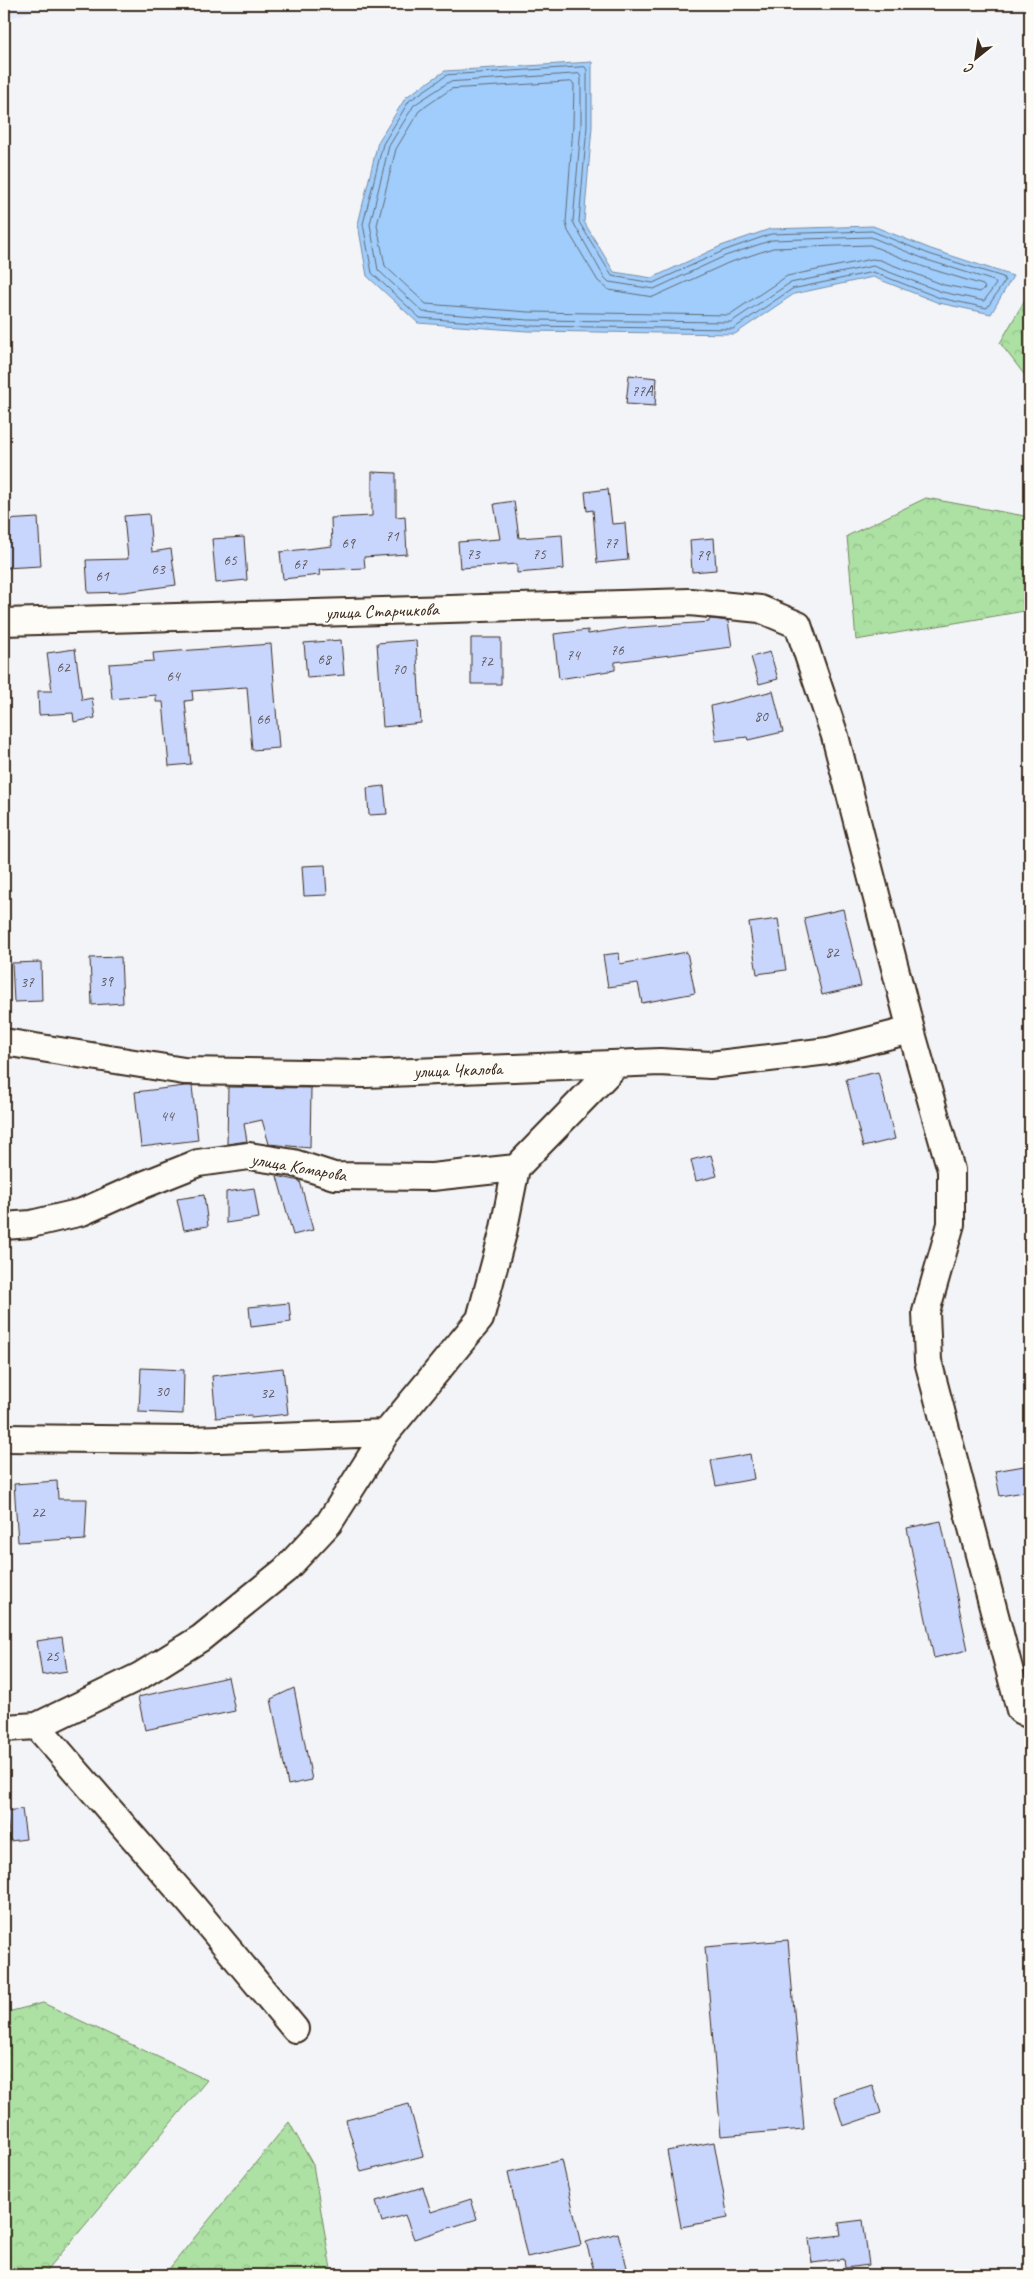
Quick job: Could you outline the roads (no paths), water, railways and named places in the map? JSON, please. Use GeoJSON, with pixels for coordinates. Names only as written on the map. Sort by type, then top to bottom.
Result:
{"type":"FeatureCollection","features":[{"type":"Feature","properties":{"kind":"street","name":"улица Старчикова"},"geometry":{"type":"LineString","coordinates":[[4,622],[690,602],[760,609],[798,625],[834,736],[911,1030],[951,1170],[951,1224],[926,1312],[928,1361],[1020,1710],[1030,1715]]}},
{"type":"Feature","properties":{"kind":"street","name":"улица Чкалова"},"geometry":{"type":"LineString","coordinates":[[4,1042],[184,1071],[365,1074],[660,1062],[710,1065],[828,1051],[911,1030]]}},
{"type":"Feature","properties":{"kind":"street"},"geometry":{"type":"LineString","coordinates":[[4,1728],[37,1726],[140,1676],[201,1638],[285,1570],[329,1523],[386,1433],[480,1319],[503,1233],[516,1168],[617,1064]]}},
{"type":"Feature","properties":{"kind":"street","name":"улица Комарова"},"geometry":{"type":"LineString","coordinates":[[4,1226],[31,1224],[82,1212],[198,1163],[249,1156],[294,1163],[334,1176],[432,1177],[516,1168]]}},
{"type":"Feature","properties":{"kind":"street"},"geometry":{"type":"LineString","coordinates":[[4,1438],[190,1440],[386,1433]]}},
{"type":"Feature","properties":{"kind":"street"},"geometry":{"type":"LineString","coordinates":[[37,1726],[191,1904],[295,2029]]}},
{"type":"Feature","properties":{"kind":"water"},"geometry":{"type":"Polygon","coordinates":[[[592,62],[592,127],[584,222],[614,272],[652,278],[721,246],[770,229],[873,226],[931,249],[1013,276],[991,314],[939,303],[873,277],[794,294],[735,334],[527,331],[418,323],[367,276],[358,224],[378,142],[406,97],[445,71],[592,62]]]}}]}
